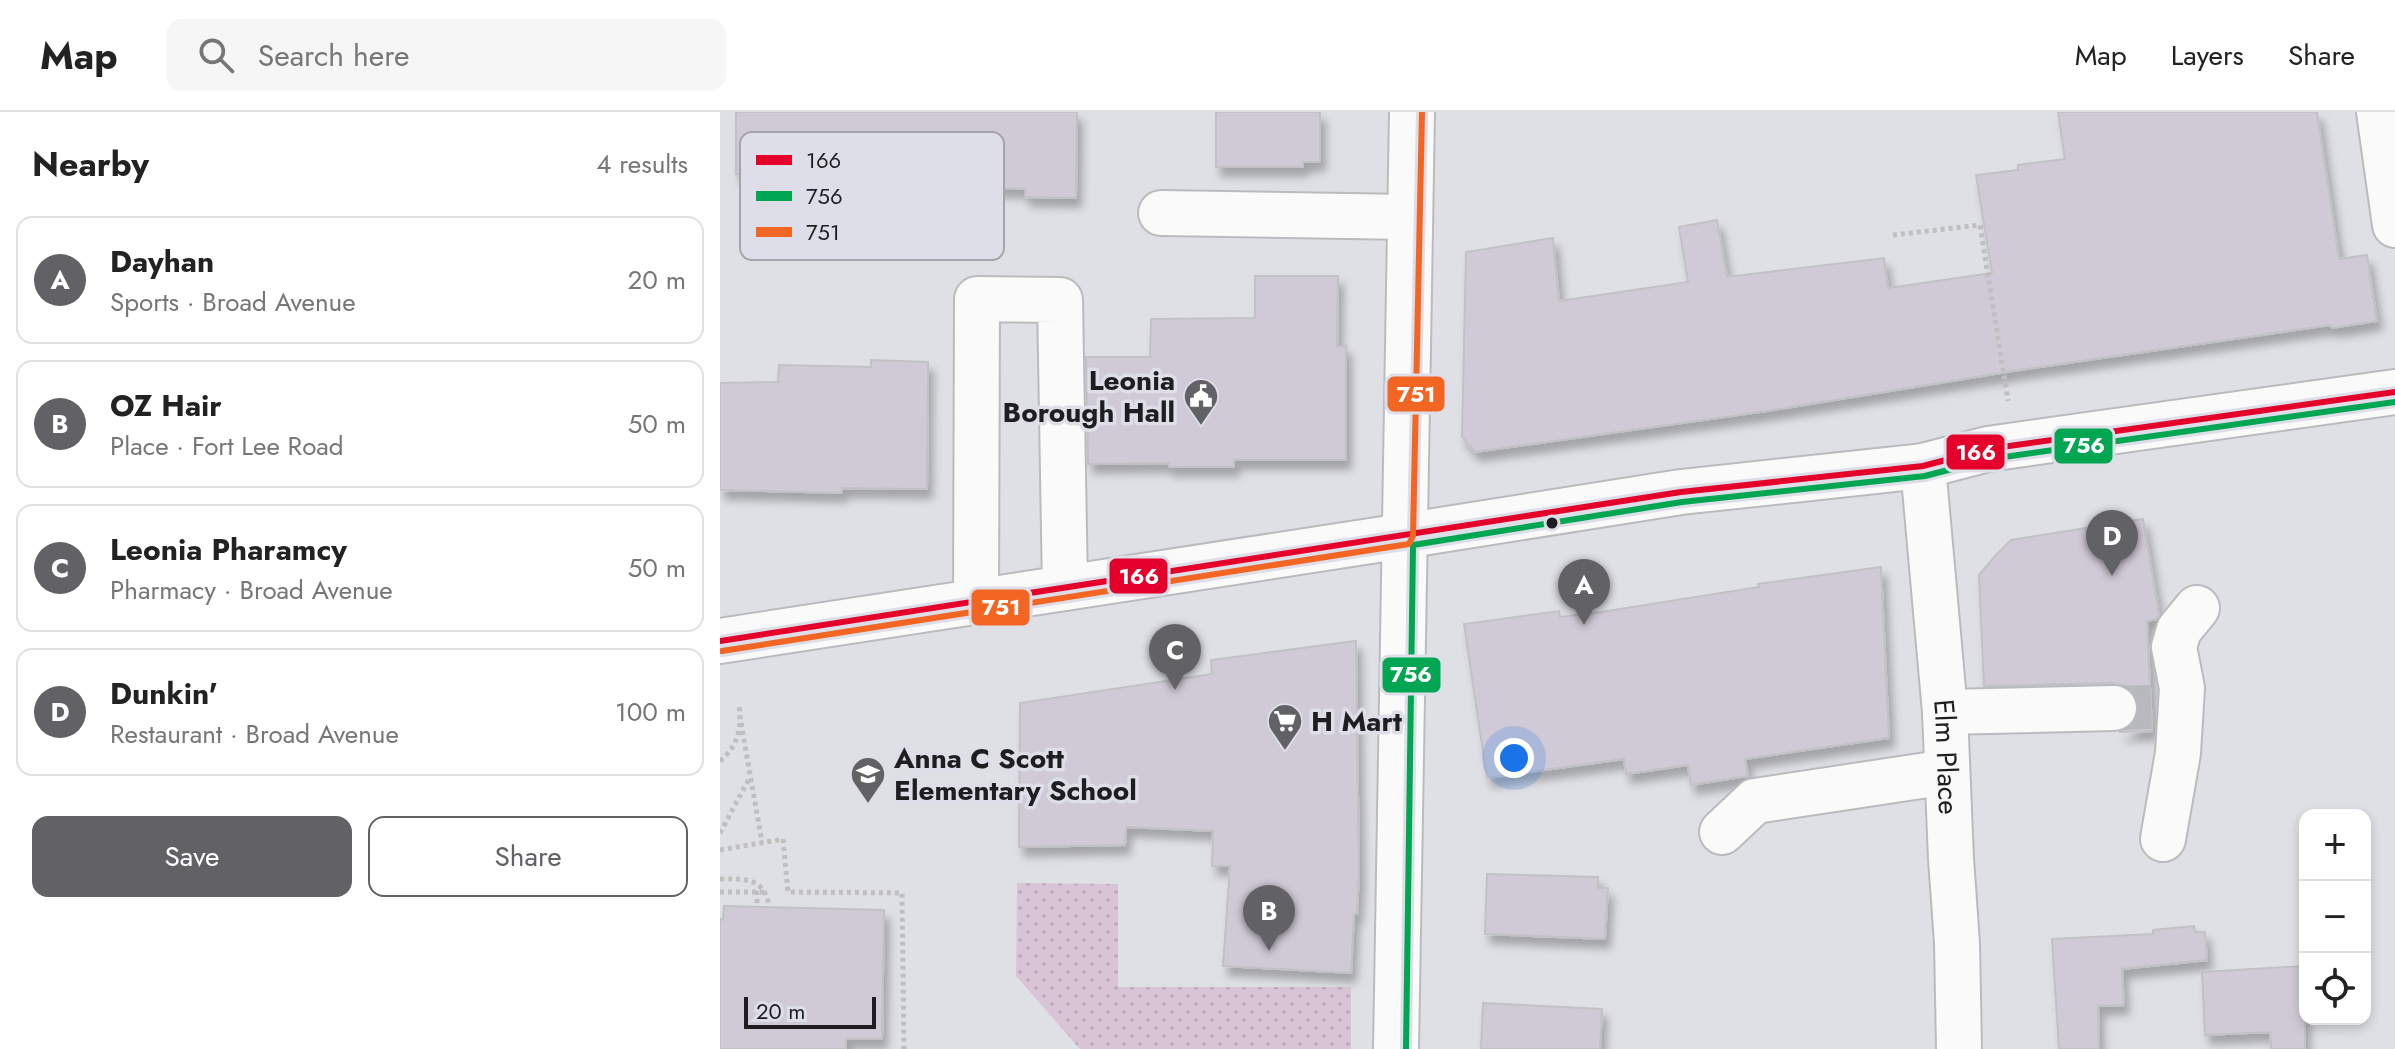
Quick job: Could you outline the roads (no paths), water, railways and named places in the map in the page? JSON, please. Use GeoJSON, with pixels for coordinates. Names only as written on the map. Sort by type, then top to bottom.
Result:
{"type":"FeatureCollection","features":[{"type":"Feature","properties":{"kind":"street"},"geometry":{"type":"LineString","coordinates":[[1396,1049],[1412,112]]}},
{"type":"Feature","properties":{"kind":"street"},"geometry":{"type":"LineString","coordinates":[[2379,112],[2395,225]]}},
{"type":"Feature","properties":{"kind":"street"},"geometry":{"type":"LineString","coordinates":[[1161,213],[1409,217]]}},
{"type":"Feature","properties":{"kind":"street"},"geometry":{"type":"LineString","coordinates":[[976,602],[977,299],[1060,300],[1065,588]]}},
{"type":"Feature","properties":{"kind":"street"},"geometry":{"type":"LineString","coordinates":[[720,641],[1681,492],[1923,466],[1988,449],[2395,392]]}},
{"type":"Feature","properties":{"kind":"street","name":"Elm Place"},"geometry":{"type":"LineString","coordinates":[[1923,466],[1945,712],[1957,943],[1959,1049]]}},
{"type":"Feature","properties":{"kind":"street"},"geometry":{"type":"LineString","coordinates":[[1945,712],[2148,711],[2182,688],[2174,647],[2179,630],[2197,608]]}},
{"type":"Feature","properties":{"kind":"street"},"geometry":{"type":"LineString","coordinates":[[2148,711],[2178,753],[2163,839]]}},
{"type":"Feature","properties":{"kind":"street"},"geometry":{"type":"LineString","coordinates":[[1722,832],[1755,801],[1947,772]]}},
{"type":"Feature","properties":{"kind":"tunnel"},"geometry":{"type":"LineString","coordinates":[[2114,708],[2151,707]]}},
{"type":"Feature","properties":{"kind":"place","name":"Leonia Borough Hall"},"geometry":{"type":"Point","coordinates":[1201,427]}},
{"type":"Feature","properties":{"kind":"place","name":"Dunkin'"},"geometry":{"type":"Point","coordinates":[2112,576]}},
{"type":"Feature","properties":{"kind":"place","name":"Dayhan"},"geometry":{"type":"Point","coordinates":[1584,625]}},
{"type":"Feature","properties":{"kind":"place","name":"Leonia Pharamcy"},"geometry":{"type":"Point","coordinates":[1175,690]}},
{"type":"Feature","properties":{"kind":"place","name":"H Mart"},"geometry":{"type":"Point","coordinates":[1285,752]}},
{"type":"Feature","properties":{"kind":"place","name":"Anna C Scott Elementary School"},"geometry":{"type":"Point","coordinates":[868,805]}},
{"type":"Feature","properties":{"kind":"place","name":"OZ Hair"},"geometry":{"type":"Point","coordinates":[1269,951]}}]}
